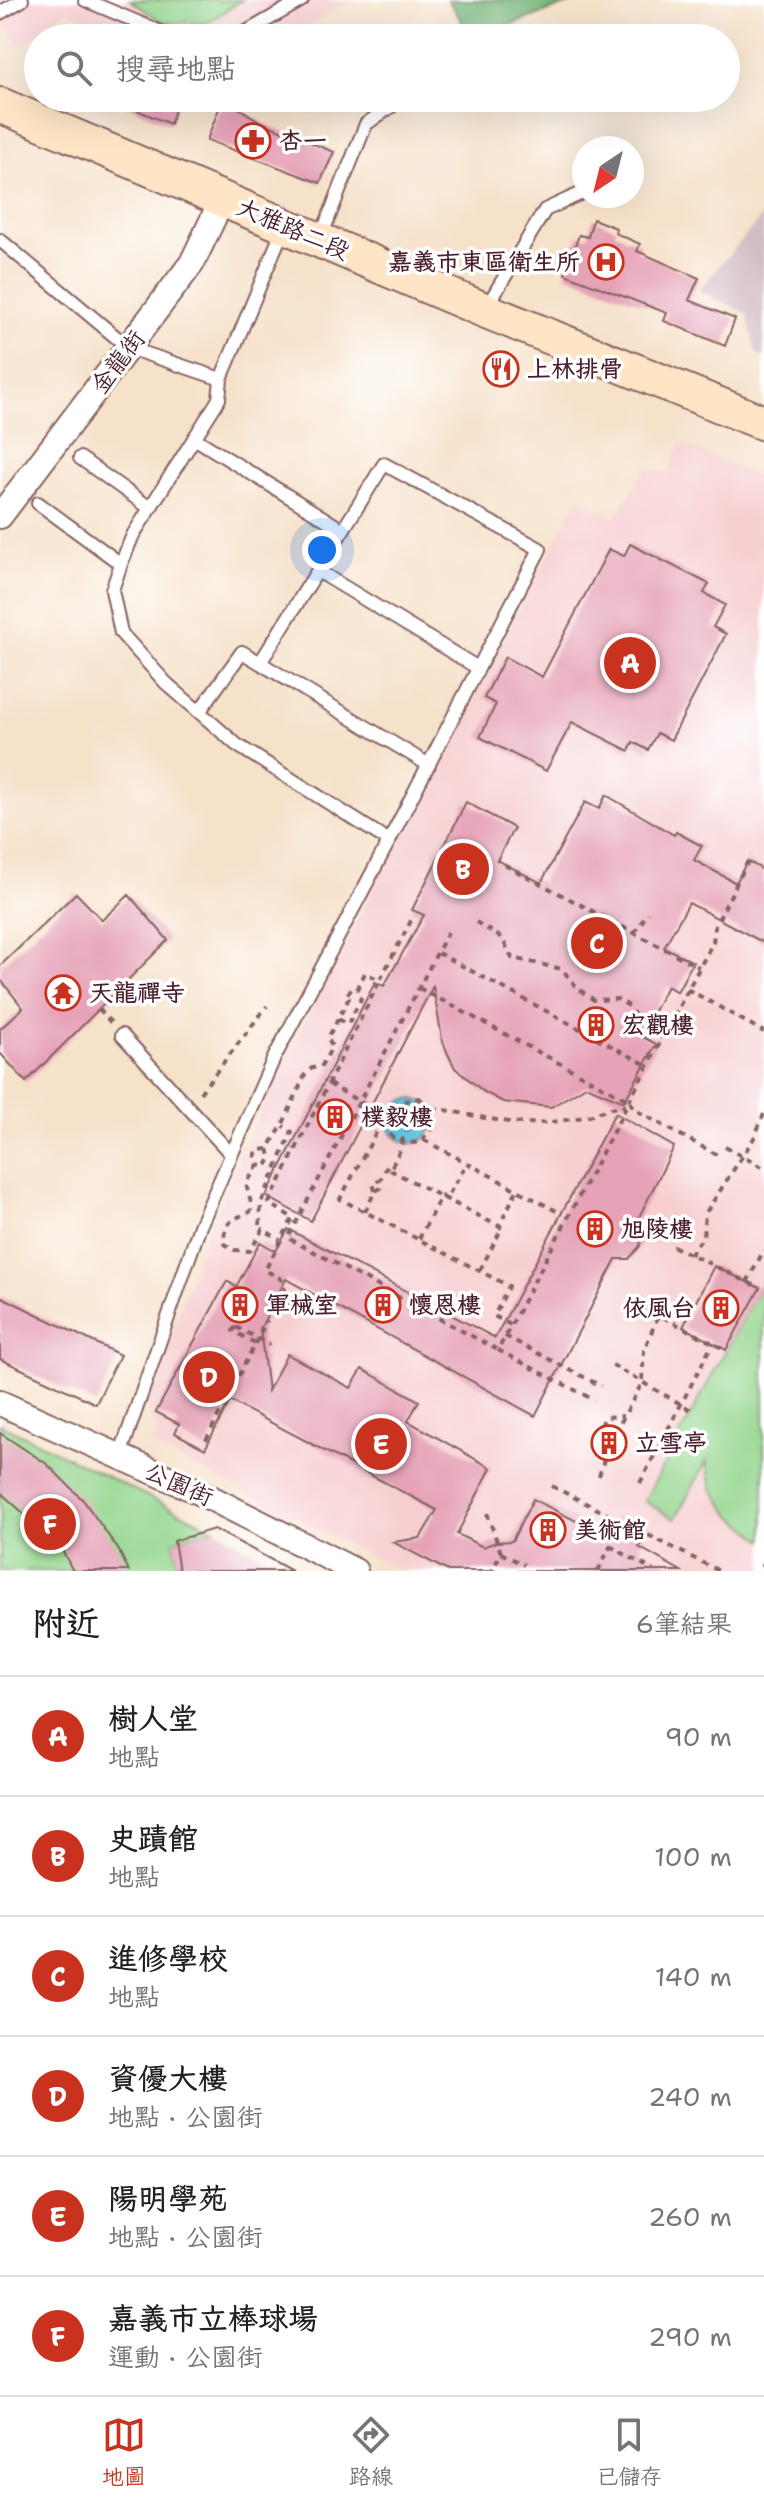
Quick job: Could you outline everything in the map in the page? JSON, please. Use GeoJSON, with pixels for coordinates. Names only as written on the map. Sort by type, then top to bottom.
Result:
{"type":"FeatureCollection","features":[{"type":"Feature","properties":{"kind":"main road","name":"大雅路二段"},"geometry":{"type":"LineString","coordinates":[[0,105],[484,310],[764,423]]}},
{"type":"Feature","properties":{"kind":"street","name":"金龍街"},"geometry":{"type":"LineString","coordinates":[[0,516],[192,263],[222,200]]}},
{"type":"Feature","properties":{"kind":"street","name":"公園街"},"geometry":{"type":"LineString","coordinates":[[0,1403],[197,1491],[355,1571]]}},
{"type":"Feature","properties":{"kind":"lane"},"geometry":{"type":"LineString","coordinates":[[0,13],[22,0]]}},
{"type":"Feature","properties":{"kind":"lane"},"geometry":{"type":"LineString","coordinates":[[85,0],[142,24]]}},
{"type":"Feature","properties":{"kind":"lane"},"geometry":{"type":"LineString","coordinates":[[260,24],[302,0]]}},
{"type":"Feature","properties":{"kind":"lane"},"geometry":{"type":"LineString","coordinates":[[320,240],[366,124],[383,112]]}},
{"type":"Feature","properties":{"kind":"lane"},"geometry":{"type":"LineString","coordinates":[[484,310],[545,210],[572,198]]}},
{"type":"Feature","properties":{"kind":"lane"},"geometry":{"type":"LineString","coordinates":[[285,225],[221,379],[219,399],[133,535],[112,590],[121,633],[166,683],[237,745],[389,841]]}},
{"type":"Feature","properties":{"kind":"lane"},"geometry":{"type":"LineString","coordinates":[[0,240],[129,348],[221,379]]}},
{"type":"Feature","properties":{"kind":"lane"},"geometry":{"type":"LineString","coordinates":[[194,438],[343,530]]}},
{"type":"Feature","properties":{"kind":"lane"},"geometry":{"type":"LineString","coordinates":[[80,458],[150,508]]}},
{"type":"Feature","properties":{"kind":"lane"},"geometry":{"type":"LineString","coordinates":[[119,1458],[200,1226],[274,1058],[540,549],[384,464],[260,663]]}},
{"type":"Feature","properties":{"kind":"lane"},"geometry":{"type":"LineString","coordinates":[[38,503],[121,564]]}},
{"type":"Feature","properties":{"kind":"lane"},"geometry":{"type":"LineString","coordinates":[[318,571],[478,668]]}},
{"type":"Feature","properties":{"kind":"lane"},"geometry":{"type":"LineString","coordinates":[[199,712],[242,652],[429,765]]}},
{"type":"Feature","properties":{"kind":"lane"},"geometry":{"type":"LineString","coordinates":[[122,1035],[231,1154]]}},
{"type":"Feature","properties":{"kind":"path"},"geometry":{"type":"LineString","coordinates":[[498,1350],[713,942],[715,926],[751,855]]}},
{"type":"Feature","properties":{"kind":"path"},"geometry":{"type":"LineString","coordinates":[[505,865],[699,967]]}},
{"type":"Feature","properties":{"kind":"path"},"geometry":{"type":"LineString","coordinates":[[634,933],[648,913]]}},
{"type":"Feature","properties":{"kind":"path"},"geometry":{"type":"LineString","coordinates":[[290,1304],[281,1279],[265,1270],[293,1218],[269,1203],[414,915]]}},
{"type":"Feature","properties":{"kind":"path"},"geometry":{"type":"LineString","coordinates":[[476,922],[502,938],[512,958],[562,969],[577,988],[594,1000],[617,999],[629,1006],[642,1028],[662,1037]]}},
{"type":"Feature","properties":{"kind":"path"},"geometry":{"type":"LineString","coordinates":[[448,932],[288,1238],[594,1400]]}},
{"type":"Feature","properties":{"kind":"path"},"geometry":{"type":"LineString","coordinates":[[438,953],[647,1065]]}},
{"type":"Feature","properties":{"kind":"path"},"geometry":{"type":"LineString","coordinates":[[338,1019],[348,1024],[361,999],[357,989],[365,973],[380,980]]}},
{"type":"Feature","properties":{"kind":"path"},"geometry":{"type":"LineString","coordinates":[[258,1165],[266,1167],[271,1159],[268,1149],[305,1075],[312,1068],[321,1067],[332,1047],[328,1038],[349,998],[346,996],[352,988],[357,989]]}},
{"type":"Feature","properties":{"kind":"path"},"geometry":{"type":"LineString","coordinates":[[419,988],[628,1100],[637,1111],[719,1156]]}},
{"type":"Feature","properties":{"kind":"path"},"geometry":{"type":"LineString","coordinates":[[687,989],[764,1032]]}},
{"type":"Feature","properties":{"kind":"path"},"geometry":{"type":"LineString","coordinates":[[349,998],[358,997]]}},
{"type":"Feature","properties":{"kind":"path"},"geometry":{"type":"LineString","coordinates":[[189,1108],[267,1006]]}},
{"type":"Feature","properties":{"kind":"path"},"geometry":{"type":"LineString","coordinates":[[329,1084],[367,1106],[364,1111],[384,1123],[389,1135],[402,1143],[416,1144],[424,1140],[432,1130],[435,1119],[433,1108]]}},
{"type":"Feature","properties":{"kind":"path"},"geometry":{"type":"LineString","coordinates":[[511,1325],[494,1316],[509,1286],[340,1199],[391,1108],[404,1100],[422,1099],[433,1108],[468,1113],[491,1121],[535,1123],[590,1115],[611,1106],[625,1106]]}},
{"type":"Feature","properties":{"kind":"path"},"geometry":{"type":"LineString","coordinates":[[390,1170],[422,1099]]}},
{"type":"Feature","properties":{"kind":"path"},"geometry":{"type":"LineString","coordinates":[[391,1108],[432,1130]]}},
{"type":"Feature","properties":{"kind":"path"},"geometry":{"type":"LineString","coordinates":[[690,1255],[703,1237],[705,1214],[754,1138],[764,1114]]}},
{"type":"Feature","properties":{"kind":"path"},"geometry":{"type":"LineString","coordinates":[[250,1212],[229,1221],[223,1232],[225,1244],[234,1250],[250,1251],[261,1227],[261,1203],[292,1132],[282,1126]]}},
{"type":"Feature","properties":{"kind":"path"},"geometry":{"type":"LineString","coordinates":[[424,1140],[562,1214]]}},
{"type":"Feature","properties":{"kind":"path"},"geometry":{"type":"LineString","coordinates":[[725,1147],[764,1168]]}},
{"type":"Feature","properties":{"kind":"path"},"geometry":{"type":"LineString","coordinates":[[250,1212],[252,1207],[246,1184],[258,1165],[255,1155],[259,1150],[268,1149]]}},
{"type":"Feature","properties":{"kind":"path"},"geometry":{"type":"LineString","coordinates":[[419,1239],[467,1163]]}},
{"type":"Feature","properties":{"kind":"path"},"geometry":{"type":"LineString","coordinates":[[365,1212],[375,1191],[381,1188],[380,1180],[386,1168],[390,1170],[502,1228],[480,1270]]}},
{"type":"Feature","properties":{"kind":"path"},"geometry":{"type":"LineString","coordinates":[[499,1226],[517,1190]]}},
{"type":"Feature","properties":{"kind":"path"},"geometry":{"type":"LineString","coordinates":[[250,1212],[261,1227],[280,1240]]}},
{"type":"Feature","properties":{"kind":"path"},"geometry":{"type":"LineString","coordinates":[[673,1246],[760,1288]]}},
{"type":"Feature","properties":{"kind":"path"},"geometry":{"type":"LineString","coordinates":[[747,1282],[764,1250]]}},
{"type":"Feature","properties":{"kind":"path"},"geometry":{"type":"LineString","coordinates":[[642,1306],[726,1350]]}},
{"type":"Feature","properties":{"kind":"path"},"geometry":{"type":"LineString","coordinates":[[615,1433],[642,1383],[644,1350],[659,1314]]}},
{"type":"Feature","properties":{"kind":"path"},"geometry":{"type":"LineString","coordinates":[[206,1440],[267,1320]]}},
{"type":"Feature","properties":{"kind":"path"},"geometry":{"type":"LineString","coordinates":[[257,1341],[236,1327],[233,1331],[257,1341],[270,1345]]}},
{"type":"Feature","properties":{"kind":"path"},"geometry":{"type":"LineString","coordinates":[[505,1336],[601,1386]]}},
{"type":"Feature","properties":{"kind":"path"},"geometry":{"type":"LineString","coordinates":[[640,1483],[713,1343]]}},
{"type":"Feature","properties":{"kind":"path"},"geometry":{"type":"LineString","coordinates":[[612,1365],[693,1411]]}},
{"type":"Feature","properties":{"kind":"path"},"geometry":{"type":"LineString","coordinates":[[605,1456],[590,1446],[605,1417],[623,1416]]}},
{"type":"Feature","properties":{"kind":"path"},"geometry":{"type":"LineString","coordinates":[[599,1476],[608,1450]]}},
{"type":"Feature","properties":{"kind":"path"},"geometry":{"type":"LineString","coordinates":[[552,1486],[719,1571]]}},
{"type":"Feature","properties":{"kind":"path"},"geometry":{"type":"LineString","coordinates":[[487,1513],[501,1553],[524,1565]]}},
{"type":"Feature","properties":{"kind":"path"},"geometry":{"type":"LineString","coordinates":[[598,1571],[623,1521]]}},
{"type":"Feature","properties":{"kind":"path"},"geometry":{"type":"LineString","coordinates":[[610,1546],[653,1570]]}},
{"type":"Feature","properties":{"kind":"path"},"geometry":{"type":"LineString","coordinates":[[492,1571],[501,1553]]}},
{"type":"Feature","properties":{"kind":"shaded area"},"geometry":{"type":"Polygon","coordinates":[[[0,0],[351,0],[312,24],[96,24],[66,10],[49,24],[24,24],[22,47],[0,18],[0,0]]]}},
{"type":"Feature","properties":{"kind":"shaded area"},"geometry":{"type":"Polygon","coordinates":[[[764,214],[764,357],[756,354],[747,314],[699,290],[764,214]]]}},
{"type":"Feature","properties":{"kind":"shaded area"},"geometry":{"type":"Polygon","coordinates":[[[681,443],[764,479],[764,1571],[401,1571],[151,1445],[158,1431],[145,1403],[207,1231],[283,1062],[579,496],[615,518],[647,466],[669,473],[681,443]]]}},
{"type":"Feature","properties":{"kind":"green space"},"geometry":{"type":"Polygon","coordinates":[[[130,0],[242,0],[207,23],[162,22],[130,0]]]}},
{"type":"Feature","properties":{"kind":"green space"},"geometry":{"type":"Polygon","coordinates":[[[448,0],[580,0],[512,24],[464,24],[448,0]]]}},
{"type":"Feature","properties":{"kind":"green space"},"geometry":{"type":"Polygon","coordinates":[[[764,1280],[764,1541],[729,1513],[712,1488],[707,1461],[675,1519],[644,1501],[764,1280]]]}},
{"type":"Feature","properties":{"kind":"green space"},"geometry":{"type":"Polygon","coordinates":[[[0,1424],[214,1529],[174,1541],[179,1571],[0,1571],[0,1424]]]}},
{"type":"Feature","properties":{"kind":"water"},"geometry":{"type":"Polygon","coordinates":[[[411,1099],[427,1105],[433,1121],[427,1137],[411,1143],[395,1137],[389,1121],[395,1105],[411,1099]]]}},
{"type":"Feature","properties":{"kind":"building"},"geometry":{"type":"Polygon","coordinates":[[[141,112],[174,112],[170,124],[141,112]]]}},
{"type":"Feature","properties":{"kind":"building"},"geometry":{"type":"Polygon","coordinates":[[[218,112],[245,112],[261,122],[334,152],[320,183],[207,140],[218,112]]]}},
{"type":"Feature","properties":{"kind":"building"},"geometry":{"type":"Polygon","coordinates":[[[593,219],[616,228],[615,233],[640,244],[637,251],[699,278],[689,300],[735,319],[725,346],[664,321],[667,313],[565,274],[579,235],[588,237],[593,219]]]}},
{"type":"Feature","properties":{"kind":"building"},"geometry":{"type":"Polygon","coordinates":[[[630,544],[709,584],[704,593],[725,605],[713,627],[726,634],[671,740],[657,733],[648,750],[633,742],[629,751],[572,722],[546,771],[480,737],[496,704],[484,698],[505,657],[542,677],[609,549],[624,556],[630,544]]]}},
{"type":"Feature","properties":{"kind":"building"},"geometry":{"type":"Polygon","coordinates":[[[606,795],[674,835],[676,832],[702,846],[694,860],[736,883],[747,861],[764,870],[764,943],[689,903],[664,947],[693,962],[677,992],[667,986],[641,1036],[656,1044],[624,1102],[586,1086],[551,1107],[503,1102],[484,1092],[455,1068],[448,1054],[442,1039],[433,986],[311,1221],[266,1196],[375,982],[384,986],[424,915],[412,910],[466,802],[514,828],[497,860],[541,883],[585,802],[599,809],[606,795]]]}},
{"type":"Feature","properties":{"kind":"building","name":"天龍禪寺"},"geometry":{"type":"Polygon","coordinates":[[[76,893],[102,920],[129,895],[168,940],[26,1082],[0,1053],[0,1029],[23,1008],[0,979],[0,966],[76,893]]]}},
{"type":"Feature","properties":{"kind":"building"},"geometry":{"type":"Polygon","coordinates":[[[615,1113],[674,1147],[636,1223],[640,1246],[629,1259],[616,1259],[535,1416],[286,1279],[260,1329],[268,1391],[287,1354],[351,1388],[362,1369],[419,1401],[408,1421],[491,1468],[457,1534],[483,1547],[512,1541],[533,1499],[606,1536],[616,1517],[646,1533],[639,1547],[681,1571],[448,1571],[393,1542],[420,1538],[437,1510],[230,1401],[205,1449],[175,1433],[179,1424],[156,1412],[227,1281],[236,1287],[260,1242],[276,1251],[288,1229],[495,1338],[615,1113]]]}},
{"type":"Feature","properties":{"kind":"building","name":"依風台"},"geometry":{"type":"Polygon","coordinates":[[[714,1266],[760,1288],[726,1350],[683,1327],[714,1266]]]}},
{"type":"Feature","properties":{"kind":"building"},"geometry":{"type":"Polygon","coordinates":[[[0,1296],[120,1355],[96,1404],[0,1359],[0,1296]]]}},
{"type":"Feature","properties":{"kind":"building","name":"立雪亭"},"geometry":{"type":"Polygon","coordinates":[[[610,1430],[619,1436],[617,1452],[601,1449],[596,1434],[610,1430]]]}},
{"type":"Feature","properties":{"kind":"building"},"geometry":{"type":"Polygon","coordinates":[[[0,1433],[47,1464],[83,1500],[118,1549],[129,1571],[73,1571],[60,1546],[0,1492],[0,1433]]]}},
{"type":"Feature","properties":{"kind":"building"},"geometry":{"type":"Polygon","coordinates":[[[214,1529],[292,1571],[179,1571],[174,1541],[214,1529]]]}},
{"type":"Feature","properties":{"kind":"place","name":"杏一"},"geometry":{"type":"Point","coordinates":[253,141]}},
{"type":"Feature","properties":{"kind":"place","name":"嘉義市東區衛生所"},"geometry":{"type":"Point","coordinates":[606,262]}},
{"type":"Feature","properties":{"kind":"place","name":"上林排骨"},"geometry":{"type":"Point","coordinates":[501,369]}},
{"type":"Feature","properties":{"kind":"place","name":"樹人堂"},"geometry":{"type":"Point","coordinates":[630,663]}},
{"type":"Feature","properties":{"kind":"place","name":"史蹟館"},"geometry":{"type":"Point","coordinates":[463,869]}},
{"type":"Feature","properties":{"kind":"place","name":"進修學校"},"geometry":{"type":"Point","coordinates":[597,943]}},
{"type":"Feature","properties":{"kind":"place","name":"天龍禪寺"},"geometry":{"type":"Point","coordinates":[63,993]}},
{"type":"Feature","properties":{"kind":"place","name":"宏觀樓"},"geometry":{"type":"Point","coordinates":[596,1025]}},
{"type":"Feature","properties":{"kind":"place","name":"樸毅樓"},"geometry":{"type":"Point","coordinates":[335,1117]}},
{"type":"Feature","properties":{"kind":"place","name":"旭陵樓"},"geometry":{"type":"Point","coordinates":[595,1229]}},
{"type":"Feature","properties":{"kind":"place","name":"軍械室"},"geometry":{"type":"Point","coordinates":[240,1305]}},
{"type":"Feature","properties":{"kind":"place","name":"懷恩樓"},"geometry":{"type":"Point","coordinates":[383,1305]}},
{"type":"Feature","properties":{"kind":"place","name":"依風台"},"geometry":{"type":"Point","coordinates":[721,1308]}},
{"type":"Feature","properties":{"kind":"place","name":"資優大樓"},"geometry":{"type":"Point","coordinates":[209,1377]}},
{"type":"Feature","properties":{"kind":"place","name":"立雪亭"},"geometry":{"type":"Point","coordinates":[609,1443]}},
{"type":"Feature","properties":{"kind":"place","name":"陽明學苑"},"geometry":{"type":"Point","coordinates":[381,1444]}},
{"type":"Feature","properties":{"kind":"place","name":"嘉義市立棒球場"},"geometry":{"type":"Point","coordinates":[50,1524]}},
{"type":"Feature","properties":{"kind":"place","name":"美術館"},"geometry":{"type":"Point","coordinates":[548,1530]}}]}
